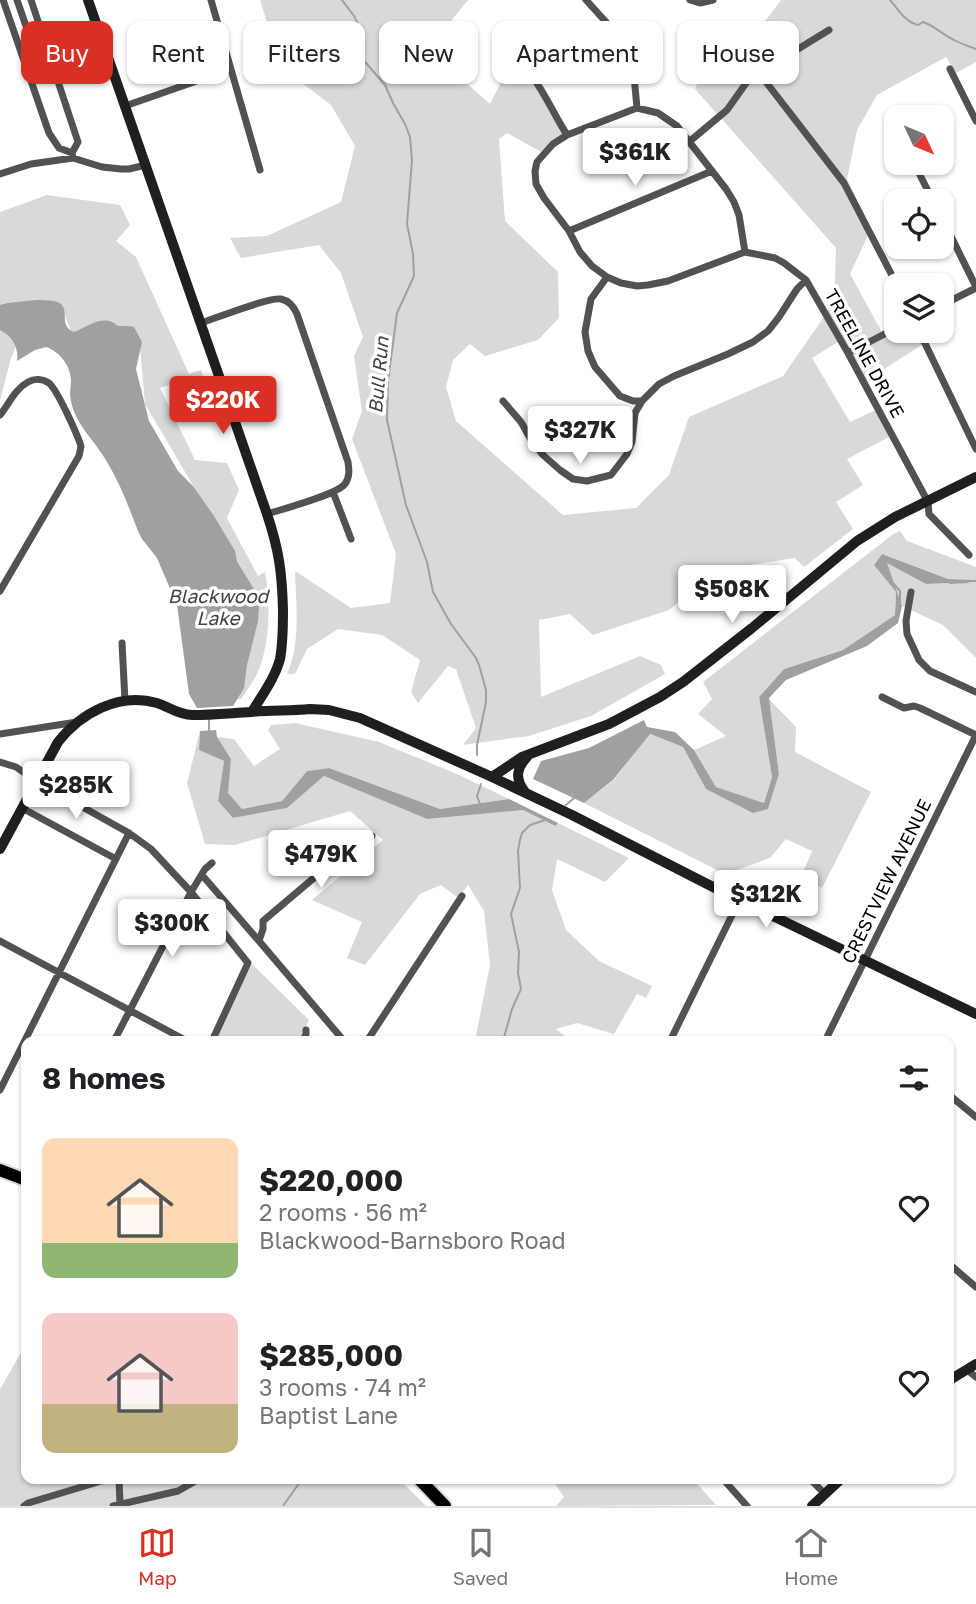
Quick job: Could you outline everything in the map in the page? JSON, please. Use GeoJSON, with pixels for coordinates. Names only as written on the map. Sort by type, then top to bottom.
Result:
{"type":"FeatureCollection","features":[{"type":"Feature","properties":{"kind":"main road"},"geometry":{"type":"LineString","coordinates":[[88,0],[276,542],[281,568],[282,643],[276,669],[252,712]]}},
{"type":"Feature","properties":{"kind":"main road"},"geometry":{"type":"LineString","coordinates":[[492,778],[511,763],[609,724],[660,697],[752,628],[857,541],[895,517],[976,477]]}},
{"type":"Feature","properties":{"kind":"main road"},"geometry":{"type":"LineString","coordinates":[[0,849],[58,742],[78,722],[97,709],[125,701],[148,701],[182,714],[195,715],[310,709],[343,713],[360,718],[572,815],[976,1014]]}},
{"type":"Feature","properties":{"kind":"main road"},"geometry":{"type":"LineString","coordinates":[[530,796],[520,784],[517,774],[522,763],[532,753]]}},
{"type":"Feature","properties":{"kind":"main road"},"geometry":{"type":"LineString","coordinates":[[0,1170],[21,1178]]}},
{"type":"Feature","properties":{"kind":"main road"},"geometry":{"type":"LineString","coordinates":[[954,1377],[971,1367]]}},
{"type":"Feature","properties":{"kind":"main road"},"geometry":{"type":"LineString","coordinates":[[424,1484],[445,1506]]}},
{"type":"Feature","properties":{"kind":"main road"},"geometry":{"type":"LineString","coordinates":[[812,1506],[836,1484]]}},
{"type":"Feature","properties":{"kind":"street"},"geometry":{"type":"LineString","coordinates":[[3,0],[21,51]]}},
{"type":"Feature","properties":{"kind":"street"},"geometry":{"type":"LineString","coordinates":[[17,0],[24,21]]}},
{"type":"Feature","properties":{"kind":"street"},"geometry":{"type":"LineString","coordinates":[[31,0],[39,21]]}},
{"type":"Feature","properties":{"kind":"street"},"geometry":{"type":"LineString","coordinates":[[211,0],[260,170]]}},
{"type":"Feature","properties":{"kind":"street"},"geometry":{"type":"LineString","coordinates":[[586,0],[606,22],[633,65],[637,108]]}},
{"type":"Feature","properties":{"kind":"street"},"geometry":{"type":"LineString","coordinates":[[690,0],[700,3],[713,0]]}},
{"type":"Feature","properties":{"kind":"street"},"geometry":{"type":"LineString","coordinates":[[799,48],[829,30]]}},
{"type":"Feature","properties":{"kind":"street"},"geometry":{"type":"LineString","coordinates":[[125,106],[231,69]]}},
{"type":"Feature","properties":{"kind":"street"},"geometry":{"type":"LineString","coordinates":[[950,69],[976,121]]}},
{"type":"Feature","properties":{"kind":"street"},"geometry":{"type":"LineString","coordinates":[[32,84],[49,133],[59,148],[102,167],[129,169],[146,165]]}},
{"type":"Feature","properties":{"kind":"street"},"geometry":{"type":"LineString","coordinates":[[60,84],[78,142],[73,156]]}},
{"type":"Feature","properties":{"kind":"street"},"geometry":{"type":"LineString","coordinates":[[537,84],[567,135]]}},
{"type":"Feature","properties":{"kind":"street"},"geometry":{"type":"LineString","coordinates":[[690,141],[727,110],[745,84]]}},
{"type":"Feature","properties":{"kind":"street"},"geometry":{"type":"LineString","coordinates":[[768,84],[844,183],[891,273]]}},
{"type":"Feature","properties":{"kind":"street"},"geometry":{"type":"LineString","coordinates":[[637,108],[658,113],[677,126],[721,180],[734,202],[743,233],[745,252],[667,281],[637,286],[607,277],[586,259],[536,184],[537,162],[553,144],[567,135],[637,108]]}},
{"type":"Feature","properties":{"kind":"street"},"geometry":{"type":"LineString","coordinates":[[0,174],[31,163],[73,156]]}},
{"type":"Feature","properties":{"kind":"street"},"geometry":{"type":"LineString","coordinates":[[569,231],[712,171]]}},
{"type":"Feature","properties":{"kind":"street"},"geometry":{"type":"LineString","coordinates":[[954,243],[976,288],[954,299]]}},
{"type":"Feature","properties":{"kind":"street","name":"TREELINE DRIVE"},"geometry":{"type":"LineString","coordinates":[[745,252],[784,262],[806,280],[928,502],[929,514],[969,555]]}},
{"type":"Feature","properties":{"kind":"street"},"geometry":{"type":"LineString","coordinates":[[607,277],[591,299],[585,332],[588,351],[595,367],[620,396],[642,401]]}},
{"type":"Feature","properties":{"kind":"street"},"geometry":{"type":"LineString","coordinates":[[503,401],[543,455],[573,479],[587,481],[611,475],[627,454],[632,442],[635,413],[642,401],[659,384],[753,342],[768,331],[806,280]]}},
{"type":"Feature","properties":{"kind":"street"},"geometry":{"type":"LineString","coordinates":[[201,323],[272,299],[282,299],[292,304],[297,314],[348,462],[349,472],[344,485],[333,492],[267,514]]}},
{"type":"Feature","properties":{"kind":"street"},"geometry":{"type":"LineString","coordinates":[[848,353],[884,334]]}},
{"type":"Feature","properties":{"kind":"street"},"geometry":{"type":"LineString","coordinates":[[925,343],[976,449]]}},
{"type":"Feature","properties":{"kind":"street"},"geometry":{"type":"LineString","coordinates":[[0,415],[24,384],[35,379],[44,380],[54,389],[81,446],[79,456],[0,591]]}},
{"type":"Feature","properties":{"kind":"street"},"geometry":{"type":"LineString","coordinates":[[333,492],[351,539]]}},
{"type":"Feature","properties":{"kind":"street"},"geometry":{"type":"LineString","coordinates":[[911,592],[906,621],[907,634],[919,660],[930,671],[976,692]]}},
{"type":"Feature","properties":{"kind":"street"},"geometry":{"type":"LineString","coordinates":[[122,643],[125,701]]}},
{"type":"Feature","properties":{"kind":"street"},"geometry":{"type":"LineString","coordinates":[[882,697],[904,708],[920,708],[976,735]]}},
{"type":"Feature","properties":{"kind":"street"},"geometry":{"type":"LineString","coordinates":[[0,734],[78,722]]}},
{"type":"Feature","properties":{"kind":"street","name":"CRESTVIEW AVENUE"},"geometry":{"type":"LineString","coordinates":[[828,1036],[976,735]]}},
{"type":"Feature","properties":{"kind":"street"},"geometry":{"type":"LineString","coordinates":[[0,762],[16,767],[129,833],[151,849],[191,892],[248,963],[214,1036]]}},
{"type":"Feature","properties":{"kind":"street"},"geometry":{"type":"LineString","coordinates":[[22,808],[116,859]]}},
{"type":"Feature","properties":{"kind":"street"},"geometry":{"type":"LineString","coordinates":[[27,1036],[129,833]]}},
{"type":"Feature","properties":{"kind":"street"},"geometry":{"type":"LineString","coordinates":[[259,940],[263,929],[262,921],[361,838],[365,835],[372,836]]}},
{"type":"Feature","properties":{"kind":"street"},"geometry":{"type":"LineString","coordinates":[[117,1036],[191,892],[212,863]]}},
{"type":"Feature","properties":{"kind":"street"},"geometry":{"type":"LineString","coordinates":[[202,875],[340,1036]]}},
{"type":"Feature","properties":{"kind":"street"},"geometry":{"type":"LineString","coordinates":[[370,1036],[462,896]]}},
{"type":"Feature","properties":{"kind":"street"},"geometry":{"type":"LineString","coordinates":[[672,1036],[740,899]]}},
{"type":"Feature","properties":{"kind":"street"},"geometry":{"type":"LineString","coordinates":[[0,942],[178,1036]]}},
{"type":"Feature","properties":{"kind":"street"},"geometry":{"type":"LineString","coordinates":[[305,1036],[306,1030]]}},
{"type":"Feature","properties":{"kind":"street"},"geometry":{"type":"LineString","coordinates":[[0,1090],[21,1048]]}},
{"type":"Feature","properties":{"kind":"street"},"geometry":{"type":"LineString","coordinates":[[954,1099],[976,1117]]}},
{"type":"Feature","properties":{"kind":"street"},"geometry":{"type":"LineString","coordinates":[[954,1268],[976,1287]]}},
{"type":"Feature","properties":{"kind":"street"},"geometry":{"type":"LineString","coordinates":[[971,1367],[976,1377]]}},
{"type":"Feature","properties":{"kind":"street"},"geometry":{"type":"LineString","coordinates":[[24,1506],[91,1484]]}},
{"type":"Feature","properties":{"kind":"street"},"geometry":{"type":"LineString","coordinates":[[118,1484],[116,1505],[178,1491],[190,1484]]}},
{"type":"Feature","properties":{"kind":"street"},"geometry":{"type":"LineString","coordinates":[[727,1484],[747,1506]]}},
{"type":"Feature","properties":{"kind":"street"},"geometry":{"type":"LineString","coordinates":[[815,1484],[825,1494]]}},
{"type":"Feature","properties":{"kind":"shaded area"},"geometry":{"type":"Polygon","coordinates":[[[260,0],[468,0],[451,21],[379,21],[379,84],[467,84],[490,104],[500,84],[533,84],[547,95],[565,134],[541,152],[507,133],[499,139],[505,221],[558,272],[559,318],[538,340],[485,356],[470,344],[453,360],[446,387],[456,421],[563,515],[636,508],[669,475],[689,417],[783,376],[828,311],[835,281],[836,248],[695,89],[697,84],[799,84],[799,21],[764,21],[781,0],[976,0],[976,62],[956,73],[946,57],[877,95],[857,130],[847,179],[871,229],[850,274],[884,336],[884,343],[924,343],[866,381],[843,339],[812,358],[850,422],[880,408],[893,435],[847,459],[863,485],[836,502],[853,529],[804,567],[795,558],[717,570],[669,610],[593,635],[570,614],[539,620],[541,697],[640,656],[661,665],[665,674],[591,716],[529,736],[463,745],[476,728],[456,669],[448,666],[418,703],[411,692],[420,660],[382,635],[338,629],[307,649],[295,674],[287,674],[296,636],[295,571],[351,608],[390,603],[396,554],[352,439],[362,411],[354,356],[363,337],[341,273],[319,245],[241,258],[230,238],[267,236],[341,202],[355,146],[331,105],[303,84],[365,84],[365,21],[267,21],[260,0]]]}},
{"type":"Feature","properties":{"kind":"shaded area"},"geometry":{"type":"Polygon","coordinates":[[[47,195],[120,205],[130,225],[116,241],[136,257],[189,374],[201,370],[212,403],[206,403],[178,382],[160,388],[195,460],[227,463],[239,490],[227,518],[258,576],[265,572],[268,597],[267,639],[261,665],[241,699],[235,699],[257,594],[145,404],[139,336],[98,326],[72,333],[60,304],[35,301],[11,358],[0,401],[0,212],[47,195]]]}},
{"type":"Feature","properties":{"kind":"shaded area"},"geometry":{"type":"Polygon","coordinates":[[[900,531],[907,541],[976,567],[976,580],[948,579],[882,554],[874,565],[896,592],[895,615],[843,650],[784,669],[759,697],[772,777],[764,803],[716,787],[694,750],[726,736],[698,714],[712,699],[703,682],[900,531]]]}},
{"type":"Feature","properties":{"kind":"shaded area"},"geometry":{"type":"Polygon","coordinates":[[[886,562],[926,584],[976,582],[976,658],[943,625],[902,606],[886,562]]]}},
{"type":"Feature","properties":{"kind":"shaded area"},"geometry":{"type":"Polygon","coordinates":[[[769,699],[796,727],[795,752],[871,792],[822,888],[801,877],[812,851],[786,839],[770,858],[725,874],[584,803],[614,780],[649,734],[683,747],[706,789],[768,809],[779,774],[769,699]]]}},
{"type":"Feature","properties":{"kind":"shaded area"},"geometry":{"type":"Polygon","coordinates":[[[295,723],[379,742],[509,799],[440,809],[329,768],[307,771],[282,801],[242,809],[227,793],[231,759],[217,737],[234,739],[254,766],[280,749],[268,730],[271,725],[295,723]]]}},
{"type":"Feature","properties":{"kind":"shaded area"},"geometry":{"type":"Polygon","coordinates":[[[200,731],[199,750],[224,761],[218,801],[233,818],[287,808],[324,776],[427,819],[523,810],[554,826],[558,823],[629,858],[605,882],[557,859],[552,890],[566,930],[599,961],[652,986],[646,998],[637,994],[614,1034],[577,1023],[556,1029],[565,1036],[476,1036],[490,965],[484,911],[468,885],[458,898],[441,885],[420,894],[365,965],[347,958],[362,922],[312,900],[383,840],[350,811],[235,845],[205,844],[187,783],[200,731]]]}},
{"type":"Feature","properties":{"kind":"shaded area"},"geometry":{"type":"Polygon","coordinates":[[[252,964],[309,1020],[301,1036],[216,1036],[252,964]]]}},
{"type":"Feature","properties":{"kind":"shaded area"},"geometry":{"type":"Polygon","coordinates":[[[21,1353],[21,1484],[404,1484],[426,1506],[0,1506],[0,1389],[21,1353]]]}},
{"type":"Feature","properties":{"kind":"shaded area"},"geometry":{"type":"Polygon","coordinates":[[[555,1484],[697,1484],[716,1505],[556,1506],[564,1497],[555,1484]]]}},
{"type":"Feature","properties":{"kind":"water","name":"Blackwood Lake"},"geometry":{"type":"Polygon","coordinates":[[[36,300],[60,303],[66,325],[74,332],[96,322],[107,321],[118,326],[134,327],[142,342],[136,369],[149,421],[178,471],[193,486],[214,516],[257,594],[258,621],[244,688],[233,706],[197,708],[189,694],[177,605],[157,558],[138,531],[112,470],[73,409],[70,398],[71,380],[66,364],[56,352],[46,347],[17,361],[14,342],[0,330],[0,305],[36,300]]]}},
{"type":"Feature","properties":{"kind":"water"},"geometry":{"type":"Polygon","coordinates":[[[882,554],[948,579],[976,582],[926,584],[887,563],[902,606],[898,623],[867,646],[786,680],[769,698],[779,774],[768,809],[753,813],[706,789],[683,747],[650,734],[613,780],[584,803],[533,779],[541,761],[589,748],[644,720],[647,727],[675,732],[694,750],[716,787],[764,803],[772,777],[759,697],[784,669],[843,650],[895,615],[896,592],[874,565],[882,554]]]}},
{"type":"Feature","properties":{"kind":"water"},"geometry":{"type":"Polygon","coordinates":[[[216,730],[217,737],[231,759],[228,793],[242,809],[282,801],[307,771],[329,768],[440,809],[509,799],[558,823],[555,826],[523,810],[427,819],[324,776],[287,808],[233,818],[218,801],[224,761],[199,750],[200,731],[216,730]]]}},
{"type":"Feature","properties":{"kind":"waterway","name":"Bull Run"},"geometry":{"type":"LineString","coordinates":[[342,0],[360,28],[360,56],[385,85],[410,137],[412,160],[407,224],[414,276],[397,313],[388,381],[387,420],[406,505],[427,562],[433,592],[451,624],[476,658],[486,690],[477,755]]}},
{"type":"Feature","properties":{"kind":"waterway"},"geometry":{"type":"LineString","coordinates":[[890,0],[909,21],[918,25],[923,22],[959,43],[976,49]]}},
{"type":"Feature","properties":{"kind":"waterway"},"geometry":{"type":"LineString","coordinates":[[950,583],[968,582]]}},
{"type":"Feature","properties":{"kind":"waterway"},"geometry":{"type":"LineString","coordinates":[[893,583],[900,591],[900,603]]}},
{"type":"Feature","properties":{"kind":"waterway"},"geometry":{"type":"LineString","coordinates":[[209,720],[209,732]]}},
{"type":"Feature","properties":{"kind":"waterway","name":"Bull Run"},"geometry":{"type":"LineString","coordinates":[[480,804],[477,796],[481,784]]}},
{"type":"Feature","properties":{"kind":"waterway"},"geometry":{"type":"LineString","coordinates":[[566,805],[574,798]]}},
{"type":"Feature","properties":{"kind":"waterway"},"geometry":{"type":"LineString","coordinates":[[504,1036],[521,989],[518,973],[519,952],[511,914],[520,888],[520,840],[522,833],[530,825],[545,820]]}},
{"type":"Feature","properties":{"kind":"waterway"},"geometry":{"type":"LineString","coordinates":[[283,1506],[298,1484]]}}]}
